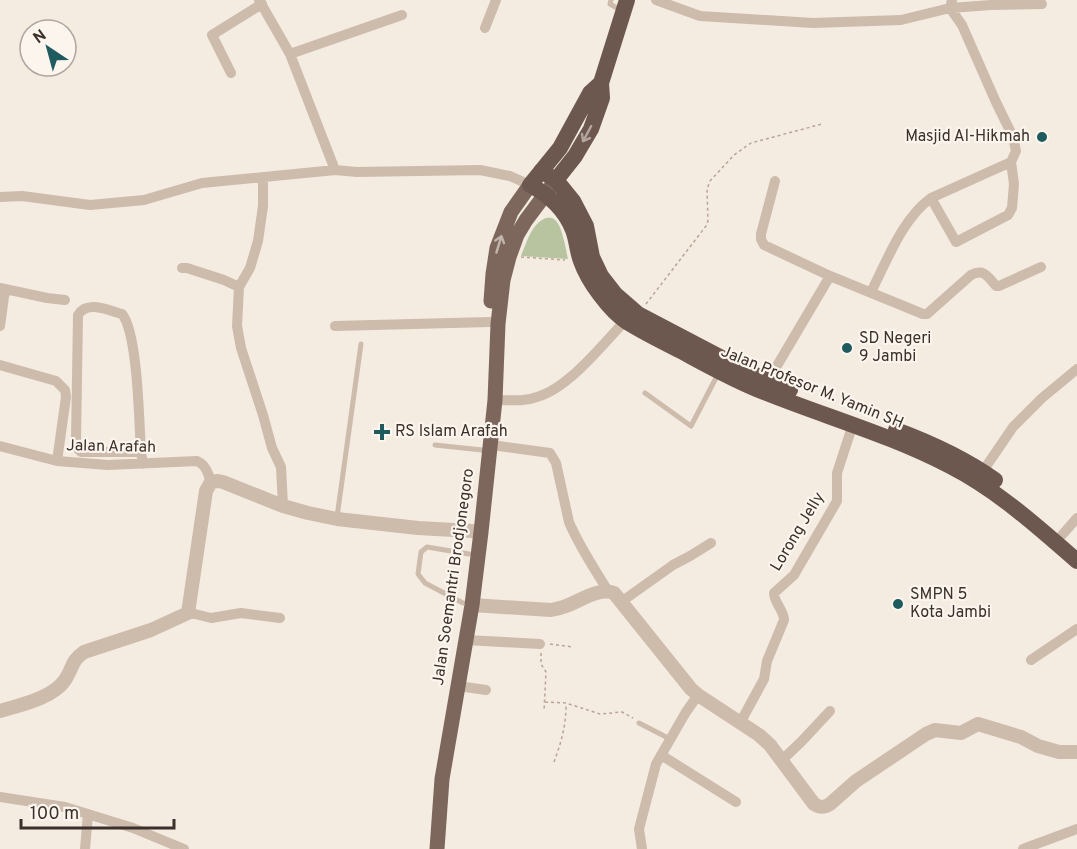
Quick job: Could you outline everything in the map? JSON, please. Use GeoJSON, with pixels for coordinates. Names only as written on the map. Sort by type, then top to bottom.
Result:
{"type":"FeatureCollection","features":[{"type":"Feature","properties":{"kind":"highway"},"geometry":{"type":"LineString","coordinates":[[541,171],[556,180],[575,156],[591,129],[602,98],[601,83],[621,4]]}},
{"type":"Feature","properties":{"kind":"highway"},"geometry":{"type":"LineString","coordinates":[[531,185],[560,148],[590,93],[601,83]]}},
{"type":"Feature","properties":{"kind":"highway","name":"Jalan Profesor M. Yamin SH"},"geometry":{"type":"LineString","coordinates":[[556,180],[573,201],[586,226],[592,256],[601,276],[632,317],[768,381],[931,443],[1013,506],[1077,561]]}},
{"type":"Feature","properties":{"kind":"highway","name":"Jalan Profesor M. Yamin SH"},"geometry":{"type":"LineString","coordinates":[[531,185],[546,194],[562,210],[573,230],[580,260],[606,301],[719,372],[764,392],[853,424],[926,454],[983,471],[1019,498],[1077,548]]}},
{"type":"Feature","properties":{"kind":"main road","name":"Jalan Soemantri Brodjonegoro"},"geometry":{"type":"LineString","coordinates":[[467,604],[486,448],[495,400],[498,324],[503,280],[517,235],[556,180]]}},
{"type":"Feature","properties":{"kind":"main road","name":"Jalan Soemantri Brodjonegoro"},"geometry":{"type":"LineString","coordinates":[[486,448],[490,322],[497,248],[511,212],[531,185]]}},
{"type":"Feature","properties":{"kind":"main road","name":"Jalan Soemantri Brodjonegoro"},"geometry":{"type":"LineString","coordinates":[[437,849],[442,779],[466,640],[469,554],[476,532]]}},
{"type":"Feature","properties":{"kind":"main road"},"geometry":{"type":"LineString","coordinates":[[428,849],[441,725],[467,604]]}},
{"type":"Feature","properties":{"kind":"street"},"geometry":{"type":"LineString","coordinates":[[485,28],[496,0]]}},
{"type":"Feature","properties":{"kind":"street"},"geometry":{"type":"LineString","coordinates":[[656,0],[700,16],[813,23],[900,20],[951,4],[1042,4]]}},
{"type":"Feature","properties":{"kind":"street"},"geometry":{"type":"LineString","coordinates":[[231,74],[213,35],[260,2],[290,54],[335,170]]}},
{"type":"Feature","properties":{"kind":"street"},"geometry":{"type":"LineString","coordinates":[[931,198],[956,242],[1008,215],[1011,211],[1014,184],[1011,162],[1016,151],[1013,137],[951,4]]}},
{"type":"Feature","properties":{"kind":"street"},"geometry":{"type":"LineString","coordinates":[[290,54],[402,15]]}},
{"type":"Feature","properties":{"kind":"street"},"geometry":{"type":"LineString","coordinates":[[871,292],[913,214],[931,198],[1011,162]]}},
{"type":"Feature","properties":{"kind":"street"},"geometry":{"type":"LineString","coordinates":[[0,197],[22,196],[90,205],[144,200],[202,183],[335,170],[357,172],[480,170],[510,176],[531,185]]}},
{"type":"Feature","properties":{"kind":"street"},"geometry":{"type":"LineString","coordinates":[[264,177],[258,241],[250,268],[239,286],[237,326],[272,448],[280,467],[283,506]]}},
{"type":"Feature","properties":{"kind":"street"},"geometry":{"type":"LineString","coordinates":[[775,182],[761,234],[764,245],[830,276],[922,314],[927,314],[971,274],[978,271],[983,272],[996,286],[999,286],[1041,267]]}},
{"type":"Feature","properties":{"kind":"street"},"geometry":{"type":"LineString","coordinates":[[182,268],[239,286]]}},
{"type":"Feature","properties":{"kind":"street"},"geometry":{"type":"LineString","coordinates":[[768,381],[830,276]]}},
{"type":"Feature","properties":{"kind":"street"},"geometry":{"type":"LineString","coordinates":[[0,326],[3,288],[65,300]]}},
{"type":"Feature","properties":{"kind":"street"},"geometry":{"type":"LineString","coordinates":[[141,452],[81,452],[78,448],[76,441],[78,315],[82,309],[92,306],[122,314],[127,321],[134,351],[143,464]]}},
{"type":"Feature","properties":{"kind":"street"},"geometry":{"type":"LineString","coordinates":[[495,400],[521,401],[547,394],[572,375],[632,317]]}},
{"type":"Feature","properties":{"kind":"street"},"geometry":{"type":"LineString","coordinates":[[334,326],[490,322]]}},
{"type":"Feature","properties":{"kind":"street"},"geometry":{"type":"LineString","coordinates":[[0,365],[56,381],[65,390],[57,461]]}},
{"type":"Feature","properties":{"kind":"street"},"geometry":{"type":"LineString","coordinates":[[983,471],[1013,427],[1042,398],[1077,369]]}},
{"type":"Feature","properties":{"kind":"street","name":"Lorong Jelly"},"geometry":{"type":"LineString","coordinates":[[740,723],[764,679],[767,661],[784,620],[773,595],[794,574],[837,501],[837,473],[853,424]]}},
{"type":"Feature","properties":{"kind":"street","name":"Jalan Arafah"},"geometry":{"type":"LineString","coordinates":[[0,446],[57,461],[108,465],[197,461],[205,467],[211,482]]}},
{"type":"Feature","properties":{"kind":"street"},"geometry":{"type":"LineString","coordinates":[[486,448],[550,453],[556,463],[572,530],[608,591]]}},
{"type":"Feature","properties":{"kind":"street"},"geometry":{"type":"LineString","coordinates":[[188,614],[206,491],[211,482],[224,482],[283,506],[337,519],[476,532]]}},
{"type":"Feature","properties":{"kind":"street"},"geometry":{"type":"LineString","coordinates":[[1062,535],[1077,518]]}},
{"type":"Feature","properties":{"kind":"street"},"geometry":{"type":"LineString","coordinates":[[621,602],[673,565],[711,543]]}},
{"type":"Feature","properties":{"kind":"street"},"geometry":{"type":"LineString","coordinates":[[467,604],[551,610],[598,593],[608,591],[614,593],[691,689],[759,735],[782,760],[814,804],[822,807],[830,804],[856,781],[935,730],[961,733],[978,724],[1059,752],[1077,752]]}},
{"type":"Feature","properties":{"kind":"street"},"geometry":{"type":"LineString","coordinates":[[0,711],[39,698],[57,688],[65,680],[73,662],[84,652],[151,630],[188,614],[211,618],[241,613],[279,618]]}},
{"type":"Feature","properties":{"kind":"street"},"geometry":{"type":"LineString","coordinates":[[1031,660],[1077,629]]}},
{"type":"Feature","properties":{"kind":"street"},"geometry":{"type":"LineString","coordinates":[[466,640],[540,644]]}},
{"type":"Feature","properties":{"kind":"street"},"geometry":{"type":"LineString","coordinates":[[458,686],[486,690]]}},
{"type":"Feature","properties":{"kind":"street"},"geometry":{"type":"LineString","coordinates":[[642,849],[639,829],[652,774],[670,739],[698,695]]}},
{"type":"Feature","properties":{"kind":"street"},"geometry":{"type":"LineString","coordinates":[[782,760],[830,711]]}},
{"type":"Feature","properties":{"kind":"street"},"geometry":{"type":"LineString","coordinates":[[661,755],[736,802]]}},
{"type":"Feature","properties":{"kind":"street"},"geometry":{"type":"LineString","coordinates":[[0,797],[64,807],[133,828],[171,847],[184,849]]}},
{"type":"Feature","properties":{"kind":"street"},"geometry":{"type":"LineString","coordinates":[[85,849],[88,814]]}},
{"type":"Feature","properties":{"kind":"street"},"geometry":{"type":"LineString","coordinates":[[1023,849],[1077,829]]}},
{"type":"Feature","properties":{"kind":"lane"},"geometry":{"type":"LineString","coordinates":[[337,519],[361,344]]}},
{"type":"Feature","properties":{"kind":"lane"},"geometry":{"type":"LineString","coordinates":[[645,393],[691,426],[719,372]]}},
{"type":"Feature","properties":{"kind":"lane"},"geometry":{"type":"LineString","coordinates":[[435,445],[486,448]]}},
{"type":"Feature","properties":{"kind":"lane"},"geometry":{"type":"LineString","coordinates":[[467,604],[425,583],[418,574],[421,552],[427,547],[469,554]]}},
{"type":"Feature","properties":{"kind":"lane"},"geometry":{"type":"LineString","coordinates":[[639,723],[670,739]]}},
{"type":"Feature","properties":{"kind":"path"},"geometry":{"type":"LineString","coordinates":[[632,317],[703,231],[708,220],[707,189],[719,170],[751,143],[822,124]]}},
{"type":"Feature","properties":{"kind":"path"},"geometry":{"type":"LineString","coordinates":[[509,256],[580,260]]}},
{"type":"Feature","properties":{"kind":"path"},"geometry":{"type":"LineString","coordinates":[[544,711],[546,672],[541,664],[540,644],[573,646]]}},
{"type":"Feature","properties":{"kind":"path"},"geometry":{"type":"LineString","coordinates":[[544,702],[566,703],[600,714],[622,712],[639,723]]}},
{"type":"Feature","properties":{"kind":"path"},"geometry":{"type":"LineString","coordinates":[[554,762],[562,742],[566,721],[566,703]]}},
{"type":"Feature","properties":{"kind":"green space"},"geometry":{"type":"Polygon","coordinates":[[[546,218],[553,218],[560,227],[568,259],[521,256],[533,229],[546,218]]]}},
{"type":"Feature","properties":{"kind":"place","name":"Masjid Al-Hikmah"},"geometry":{"type":"Point","coordinates":[1042,137]}},
{"type":"Feature","properties":{"kind":"place","name":"SD Negeri 9 Jambi"},"geometry":{"type":"Point","coordinates":[847,348]}},
{"type":"Feature","properties":{"kind":"place","name":"RS Islam Arafah"},"geometry":{"type":"Point","coordinates":[382,432]}},
{"type":"Feature","properties":{"kind":"place","name":"SMPN 5 Kota Jambi"},"geometry":{"type":"Point","coordinates":[898,604]}}]}
